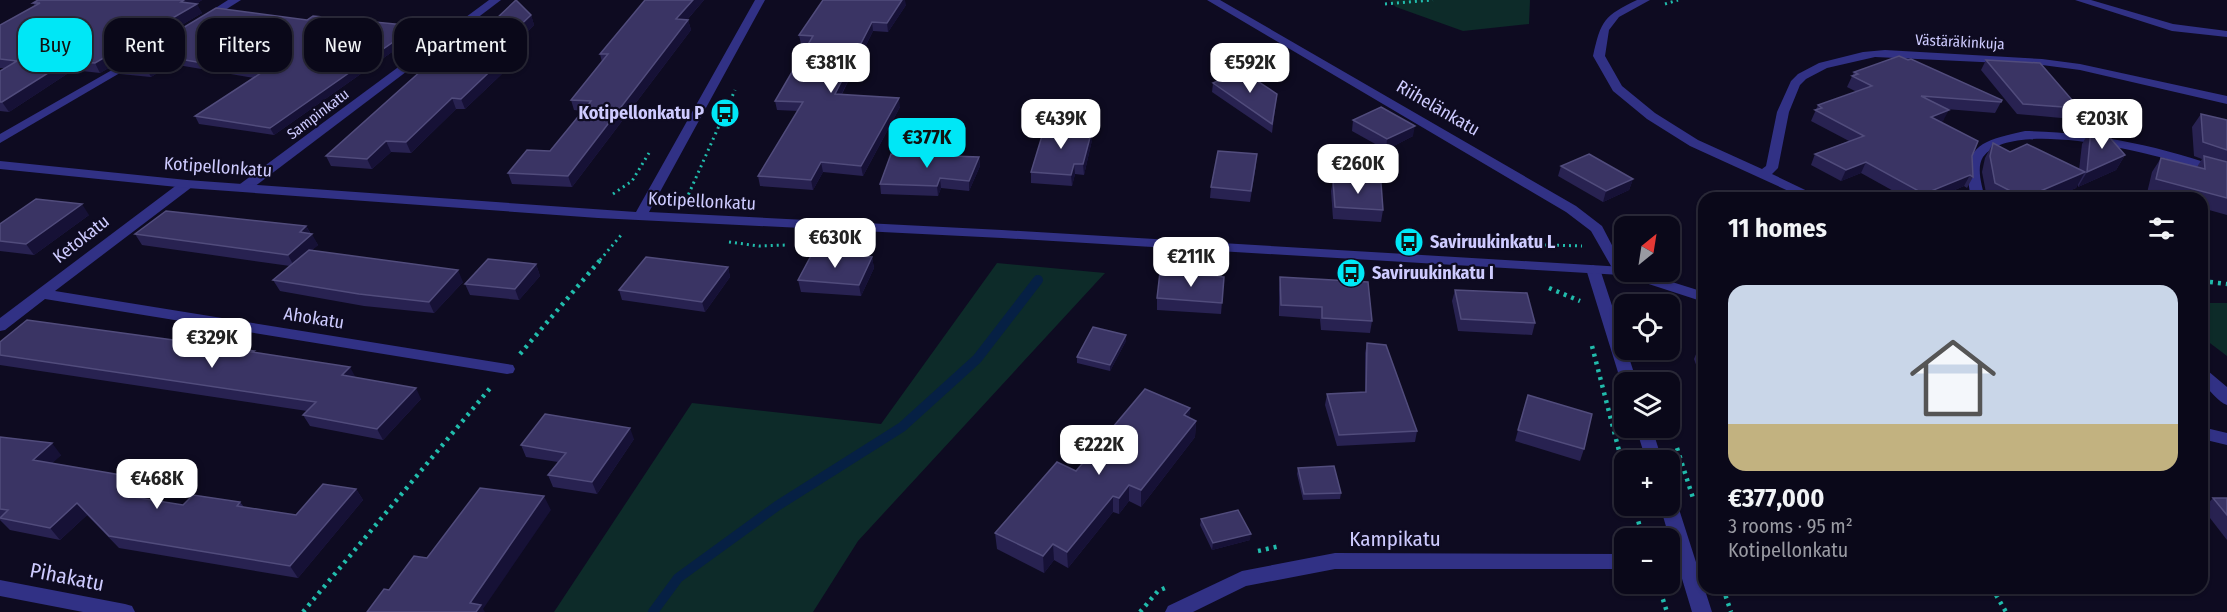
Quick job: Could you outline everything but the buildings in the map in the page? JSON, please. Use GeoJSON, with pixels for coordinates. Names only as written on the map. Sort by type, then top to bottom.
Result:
{"type":"FeatureCollection","features":[{"type":"Feature","properties":{"kind":"street"},"geometry":{"type":"LineString","coordinates":[[195,24],[236,0]]}},
{"type":"Feature","properties":{"kind":"street","name":"Sampinkatu"},"geometry":{"type":"LineString","coordinates":[[245,187],[496,0]]}},
{"type":"Feature","properties":{"kind":"street"},"geometry":{"type":"LineString","coordinates":[[640,216],[760,0]]}},
{"type":"Feature","properties":{"kind":"street","name":"Riihelänkatu"},"geometry":{"type":"LineString","coordinates":[[1212,0],[1571,209],[1597,229],[1614,256]]}},
{"type":"Feature","properties":{"kind":"street"},"geometry":{"type":"LineString","coordinates":[[1645,0],[1615,15],[1604,30],[1599,56],[1617,88],[1651,116],[1694,143],[1801,192]]}},
{"type":"Feature","properties":{"kind":"street"},"geometry":{"type":"LineString","coordinates":[[2080,0],[2156,23],[2212,35],[2227,34]]}},
{"type":"Feature","properties":{"kind":"street","name":"Västäräkinkuja"},"geometry":{"type":"LineString","coordinates":[[1761,175],[1772,168],[1789,96],[1796,81],[1816,69],[1862,55],[1885,52],[2042,62],[2080,67],[2227,100]]}},
{"type":"Feature","properties":{"kind":"street"},"geometry":{"type":"LineString","coordinates":[[0,139],[114,72]]}},
{"type":"Feature","properties":{"kind":"street"},"geometry":{"type":"LineString","coordinates":[[1976,192],[1972,174],[1979,153],[1997,141],[2025,134],[2080,137],[2154,151],[2227,174]]}},
{"type":"Feature","properties":{"kind":"street","name":"Kotipellonkatu"},"geometry":{"type":"LineString","coordinates":[[0,165],[187,184],[598,214],[685,217],[1614,270]]}},
{"type":"Feature","properties":{"kind":"street","name":"Ketokatu"},"geometry":{"type":"LineString","coordinates":[[0,326],[187,184]]}},
{"type":"Feature","properties":{"kind":"street"},"geometry":{"type":"LineString","coordinates":[[1593,269],[1626,372]]}},
{"type":"Feature","properties":{"kind":"street"},"geometry":{"type":"LineString","coordinates":[[1657,282],[1698,295]]}},
{"type":"Feature","properties":{"kind":"street","name":"Ahokatu"},"geometry":{"type":"LineString","coordinates":[[43,294],[507,369]]}},
{"type":"Feature","properties":{"kind":"street"},"geometry":{"type":"LineString","coordinates":[[2208,379],[2220,388],[2227,399]]}},
{"type":"Feature","properties":{"kind":"street"},"geometry":{"type":"LineString","coordinates":[[2208,434],[2227,439]]}},
{"type":"Feature","properties":{"kind":"street","name":"Kampikatu"},"geometry":{"type":"LineString","coordinates":[[1175,612],[1242,579],[1335,561],[1614,562]]}},
{"type":"Feature","properties":{"kind":"street"},"geometry":{"type":"LineString","coordinates":[[1680,568],[1702,612]]}},
{"type":"Feature","properties":{"kind":"street","name":"Pihakatu"},"geometry":{"type":"LineString","coordinates":[[0,588],[125,612]]}},
{"type":"Feature","properties":{"kind":"path"},"geometry":{"type":"LineString","coordinates":[[1385,4],[1433,0]]}},
{"type":"Feature","properties":{"kind":"path"},"geometry":{"type":"LineString","coordinates":[[1664,4],[1678,0]]}},
{"type":"Feature","properties":{"kind":"path"},"geometry":{"type":"LineString","coordinates":[[685,217],[694,204],[685,199],[739,82]]}},
{"type":"Feature","properties":{"kind":"path"},"geometry":{"type":"LineString","coordinates":[[598,214],[610,197],[632,181],[650,152]]}},
{"type":"Feature","properties":{"kind":"path"},"geometry":{"type":"LineString","coordinates":[[303,612],[628,227]]}},
{"type":"Feature","properties":{"kind":"path"},"geometry":{"type":"LineString","coordinates":[[727,242],[759,246],[794,244]]}},
{"type":"Feature","properties":{"kind":"path"},"geometry":{"type":"LineString","coordinates":[[2208,282],[2227,284]]}},
{"type":"Feature","properties":{"kind":"path"},"geometry":{"type":"LineString","coordinates":[[1541,285],[1579,300],[1614,300]]}},
{"type":"Feature","properties":{"kind":"path"},"geometry":{"type":"LineString","coordinates":[[1579,300],[1582,311]]}},
{"type":"Feature","properties":{"kind":"path"},"geometry":{"type":"LineString","coordinates":[[1591,345],[1619,450]]}},
{"type":"Feature","properties":{"kind":"path"},"geometry":{"type":"LineString","coordinates":[[1673,438],[1694,499]]}},
{"type":"Feature","properties":{"kind":"path"},"geometry":{"type":"LineString","coordinates":[[1661,594],[1667,612]]}},
{"type":"Feature","properties":{"kind":"path"},"geometry":{"type":"LineString","coordinates":[[1725,594],[1731,612]]}},
{"type":"Feature","properties":{"kind":"path"},"geometry":{"type":"LineString","coordinates":[[1996,594],[2006,612]]}},
{"type":"Feature","properties":{"kind":"green space"},"geometry":{"type":"Polygon","coordinates":[[[1389,0],[1530,0],[1529,24],[1463,31],[1396,7],[1389,0]]]}},
{"type":"Feature","properties":{"kind":"green space"},"geometry":{"type":"Polygon","coordinates":[[[997,263],[1105,273],[858,541],[813,612],[554,612],[692,403],[881,424],[997,263]]]}},
{"type":"Feature","properties":{"kind":"green space"},"geometry":{"type":"Polygon","coordinates":[[[2208,303],[2227,303],[2227,356],[2208,342],[2208,303]]]}},
{"type":"Feature","properties":{"kind":"waterway"},"geometry":{"type":"LineString","coordinates":[[653,612],[678,578],[777,506],[902,427],[977,359],[1038,280]]}},
{"type":"Feature","properties":{"kind":"place","name":"Kotipellonkatu P"},"geometry":{"type":"Point","coordinates":[725,113]}},
{"type":"Feature","properties":{"kind":"place","name":"Saviruukinkatu L"},"geometry":{"type":"Point","coordinates":[1409,242]}},
{"type":"Feature","properties":{"kind":"place","name":"Saviruukinkatu I"},"geometry":{"type":"Point","coordinates":[1351,273]}}]}
